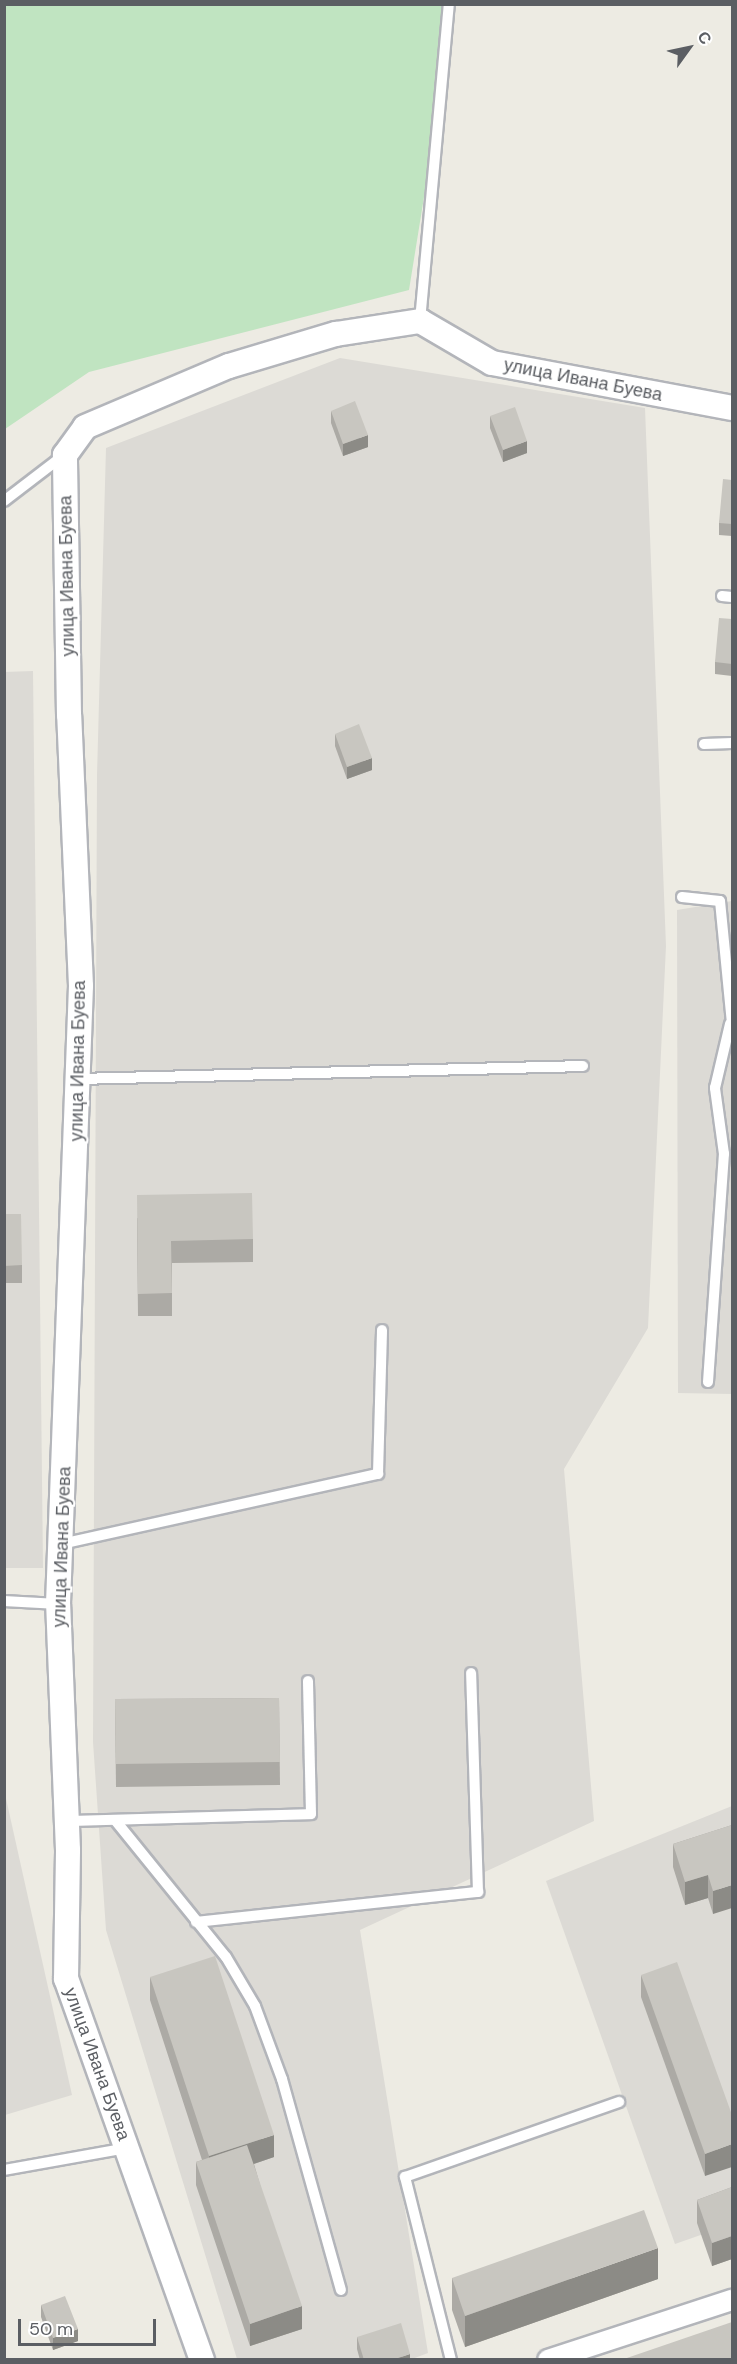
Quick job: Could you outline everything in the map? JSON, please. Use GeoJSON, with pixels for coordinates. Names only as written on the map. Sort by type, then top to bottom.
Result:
{"type":"FeatureCollection","features":[{"type":"Feature","properties":{"kind":"street","name":"улица Ивана Буева"},"geometry":{"type":"LineString","coordinates":[[420,321],[492,363],[732,408]]}},
{"type":"Feature","properties":{"kind":"street"},"geometry":{"type":"LineString","coordinates":[[65,455],[86,427],[229,366],[336,334],[420,321]]}},
{"type":"Feature","properties":{"kind":"street","name":"улица Ивана Буева"},"geometry":{"type":"LineString","coordinates":[[65,455],[69,715],[81,986],[58,1604],[67,1821],[66,1979],[202,2360]]}},
{"type":"Feature","properties":{"kind":"street"},"geometry":{"type":"LineString","coordinates":[[548,2360],[732,2300]]}},
{"type":"Feature","properties":{"kind":"lane"},"geometry":{"type":"LineString","coordinates":[[420,321],[449,4]]}},
{"type":"Feature","properties":{"kind":"lane"},"geometry":{"type":"LineString","coordinates":[[4,501],[65,455]]}},
{"type":"Feature","properties":{"kind":"lane"},"geometry":{"type":"LineString","coordinates":[[704,744],[732,743]]}},
{"type":"Feature","properties":{"kind":"lane"},"geometry":{"type":"LineString","coordinates":[[682,897],[720,901],[726,945],[731,1024],[715,1088],[724,1154],[708,1382]]}},
{"type":"Feature","properties":{"kind":"lane"},"geometry":{"type":"LineString","coordinates":[[78,1079],[583,1066]]}},
{"type":"Feature","properties":{"kind":"lane"},"geometry":{"type":"LineString","coordinates":[[60,1544],[378,1474],[382,1330]]}},
{"type":"Feature","properties":{"kind":"lane"},"geometry":{"type":"LineString","coordinates":[[4,1601],[58,1604]]}},
{"type":"Feature","properties":{"kind":"lane"},"geometry":{"type":"LineString","coordinates":[[196,1922],[478,1892],[471,1673]]}},
{"type":"Feature","properties":{"kind":"lane"},"geometry":{"type":"LineString","coordinates":[[67,1821],[311,1814],[308,1680]]}},
{"type":"Feature","properties":{"kind":"lane"},"geometry":{"type":"LineString","coordinates":[[115,1820],[226,1957],[255,2006],[282,2079],[341,2290]]}},
{"type":"Feature","properties":{"kind":"lane"},"geometry":{"type":"LineString","coordinates":[[451,2360],[405,2177],[619,2102]]}},
{"type":"Feature","properties":{"kind":"lane"},"geometry":{"type":"LineString","coordinates":[[4,2170],[127,2148]]}},
{"type":"Feature","properties":{"kind":"shaded area"},"geometry":{"type":"Polygon","coordinates":[[[340,358],[645,408],[666,946],[648,1328],[564,1469],[594,1821],[360,1930],[428,2353],[412,2359],[237,2359],[106,1930],[93,1742],[97,775],[106,448],[340,358]]]}},
{"type":"Feature","properties":{"kind":"shaded area"},"geometry":{"type":"Polygon","coordinates":[[[33,671],[43,1568],[4,1568],[4,672],[33,671]]]}},
{"type":"Feature","properties":{"kind":"shaded area"},"geometry":{"type":"Polygon","coordinates":[[[732,901],[732,1394],[678,1393],[677,910],[732,901]]]}},
{"type":"Feature","properties":{"kind":"shaded area"},"geometry":{"type":"Polygon","coordinates":[[[5,1794],[72,2095],[4,2115],[5,1794]]]}},
{"type":"Feature","properties":{"kind":"shaded area"},"geometry":{"type":"Polygon","coordinates":[[[732,1806],[732,2224],[675,2244],[546,1881],[732,1806]]]}},
{"type":"Feature","properties":{"kind":"green space"},"geometry":{"type":"Polygon","coordinates":[[[5,5],[455,5],[409,290],[89,372],[5,429],[5,5]]]}},
{"type":"Feature","properties":{"kind":"building"},"geometry":{"type":"Polygon","coordinates":[[[355,401],[368,435],[343,444],[331,411],[355,401]]]}},
{"type":"Feature","properties":{"kind":"building"},"geometry":{"type":"Polygon","coordinates":[[[515,407],[527,441],[503,450],[490,416],[515,407]]]}},
{"type":"Feature","properties":{"kind":"building"},"geometry":{"type":"Polygon","coordinates":[[[723,479],[732,480],[732,524],[719,523],[723,479]]]}},
{"type":"Feature","properties":{"kind":"building"},"geometry":{"type":"Polygon","coordinates":[[[719,618],[732,619],[732,664],[715,662],[719,618]]]}},
{"type":"Feature","properties":{"kind":"building"},"geometry":{"type":"Polygon","coordinates":[[[359,724],[372,758],[347,767],[335,734],[359,724]]]}},
{"type":"Feature","properties":{"kind":"building"},"geometry":{"type":"Polygon","coordinates":[[[252,1193],[253,1239],[171,1241],[172,1293],[138,1294],[137,1195],[252,1193]]]}},
{"type":"Feature","properties":{"kind":"building"},"geometry":{"type":"Polygon","coordinates":[[[4,1214],[21,1214],[22,1265],[4,1266],[4,1214]]]}},
{"type":"Feature","properties":{"kind":"building"},"geometry":{"type":"Polygon","coordinates":[[[279,1698],[280,1762],[116,1764],[115,1699],[279,1698]]]}},
{"type":"Feature","properties":{"kind":"building"},"geometry":{"type":"Polygon","coordinates":[[[732,1825],[732,1885],[713,1891],[708,1875],[685,1882],[673,1844],[732,1825]]]}},
{"type":"Feature","properties":{"kind":"building"},"geometry":{"type":"Polygon","coordinates":[[[215,1956],[274,2135],[209,2156],[150,1977],[215,1956]]]}},
{"type":"Feature","properties":{"kind":"building"},"geometry":{"type":"Polygon","coordinates":[[[677,1962],[732,2115],[732,2144],[705,2154],[641,1975],[677,1962]]]}},
{"type":"Feature","properties":{"kind":"building"},"geometry":{"type":"Polygon","coordinates":[[[247,2145],[302,2306],[250,2324],[196,2162],[247,2145]]]}},
{"type":"Feature","properties":{"kind":"building"},"geometry":{"type":"Polygon","coordinates":[[[732,2187],[732,2236],[712,2243],[697,2200],[732,2187]]]}},
{"type":"Feature","properties":{"kind":"building"},"geometry":{"type":"Polygon","coordinates":[[[644,2210],[658,2248],[465,2316],[452,2278],[644,2210]]]}},
{"type":"Feature","properties":{"kind":"building"},"geometry":{"type":"Polygon","coordinates":[[[65,2296],[78,2329],[53,2338],[41,2305],[65,2296]]]}},
{"type":"Feature","properties":{"kind":"building"},"geometry":{"type":"Polygon","coordinates":[[[732,2322],[732,2360],[621,2360],[732,2322]]]}},
{"type":"Feature","properties":{"kind":"building"},"geometry":{"type":"Polygon","coordinates":[[[401,2323],[410,2354],[392,2360],[364,2360],[357,2337],[401,2323]]]}}]}
